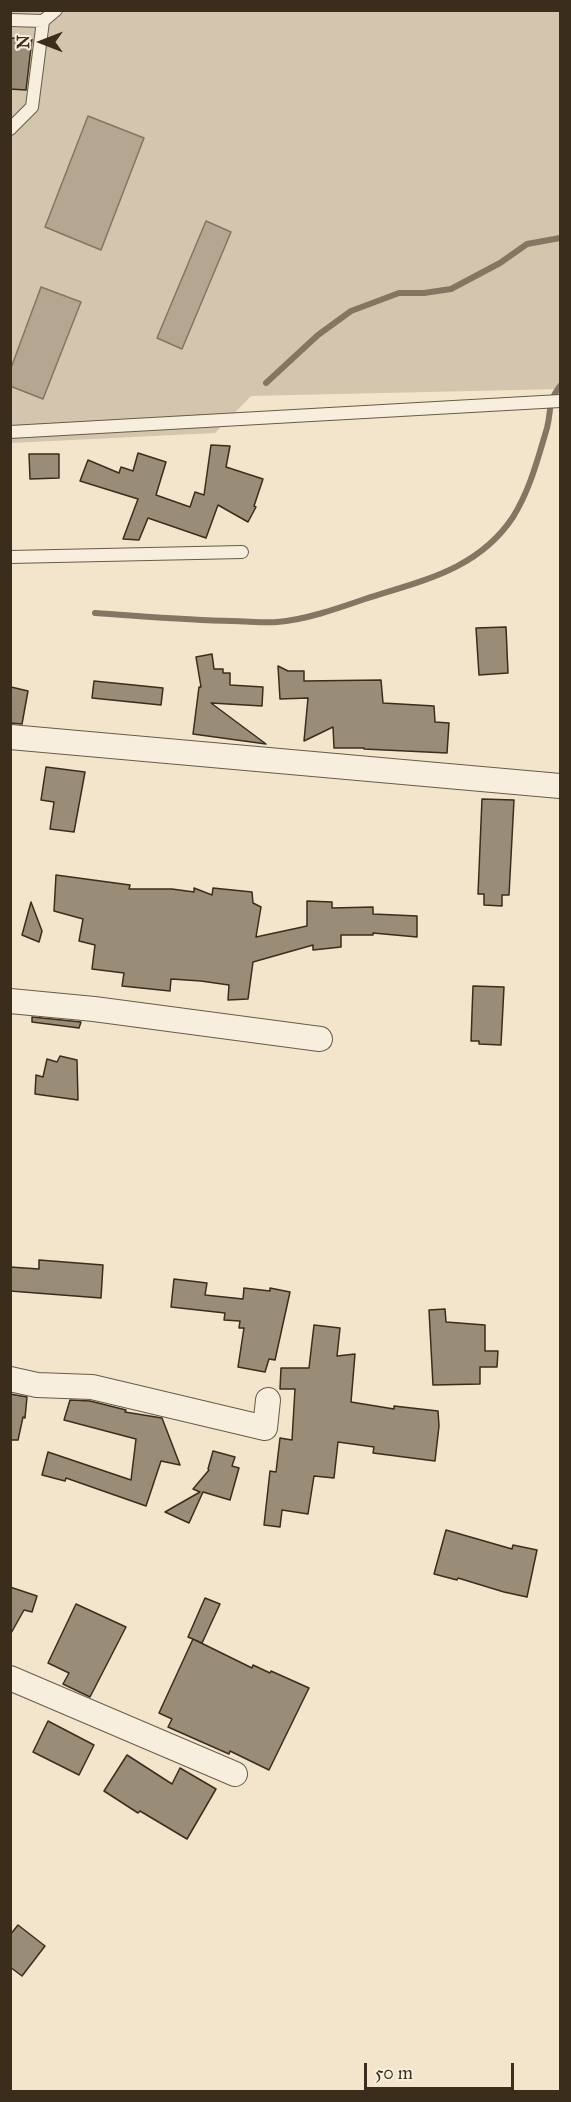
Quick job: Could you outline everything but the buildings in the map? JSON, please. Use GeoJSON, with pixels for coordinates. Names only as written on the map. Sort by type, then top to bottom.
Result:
{"type":"FeatureCollection","features":[{"type":"Feature","properties":{"kind":"street"},"geometry":{"type":"LineString","coordinates":[[10,737],[561,786]]}},
{"type":"Feature","properties":{"kind":"street"},"geometry":{"type":"LineString","coordinates":[[10,1001],[94,1009],[320,1039]]}},
{"type":"Feature","properties":{"kind":"street"},"geometry":{"type":"LineString","coordinates":[[10,1380],[37,1386],[92,1387],[265,1428],[267,1400]]}},
{"type":"Feature","properties":{"kind":"street"},"geometry":{"type":"LineString","coordinates":[[10,1678],[235,1774]]}},
{"type":"Feature","properties":{"kind":"street"},"geometry":{"type":"LineString","coordinates":[[10,1692],[70,1719]]}},
{"type":"Feature","properties":{"kind":"lane"},"geometry":{"type":"LineString","coordinates":[[10,20],[43,21],[56,10]]}},
{"type":"Feature","properties":{"kind":"lane"},"geometry":{"type":"LineString","coordinates":[[10,129],[32,107],[43,21]]}},
{"type":"Feature","properties":{"kind":"lane"},"geometry":{"type":"LineString","coordinates":[[10,432],[561,401]]}},
{"type":"Feature","properties":{"kind":"lane"},"geometry":{"type":"LineString","coordinates":[[10,557],[242,552]]}},
{"type":"Feature","properties":{"kind":"shaded area"},"geometry":{"type":"Polygon","coordinates":[[[11,11],[560,11],[560,389],[251,396],[215,433],[11,443],[11,11]]]}},
{"type":"Feature","properties":{"kind":"shaded area"},"geometry":{"type":"Polygon","coordinates":[[[88,116],[144,138],[101,250],[45,227],[88,116]]]}},
{"type":"Feature","properties":{"kind":"shaded area"},"geometry":{"type":"Polygon","coordinates":[[[206,221],[231,232],[182,349],[157,338],[206,221]]]}},
{"type":"Feature","properties":{"kind":"shaded area"},"geometry":{"type":"Polygon","coordinates":[[[41,287],[81,302],[43,399],[10,386],[11,368],[41,287]]]}},
{"type":"Feature","properties":{"kind":"waterway"},"geometry":{"type":"LineString","coordinates":[[266,383],[318,335],[351,311],[399,293],[424,293],[451,289],[500,263],[527,244],[560,238]]}},
{"type":"Feature","properties":{"kind":"waterway"},"geometry":{"type":"LineString","coordinates":[[95,613],[181,619],[288,621],[333,610],[447,571],[483,550],[513,517],[533,474],[547,428],[551,401],[560,386]]}}]}
